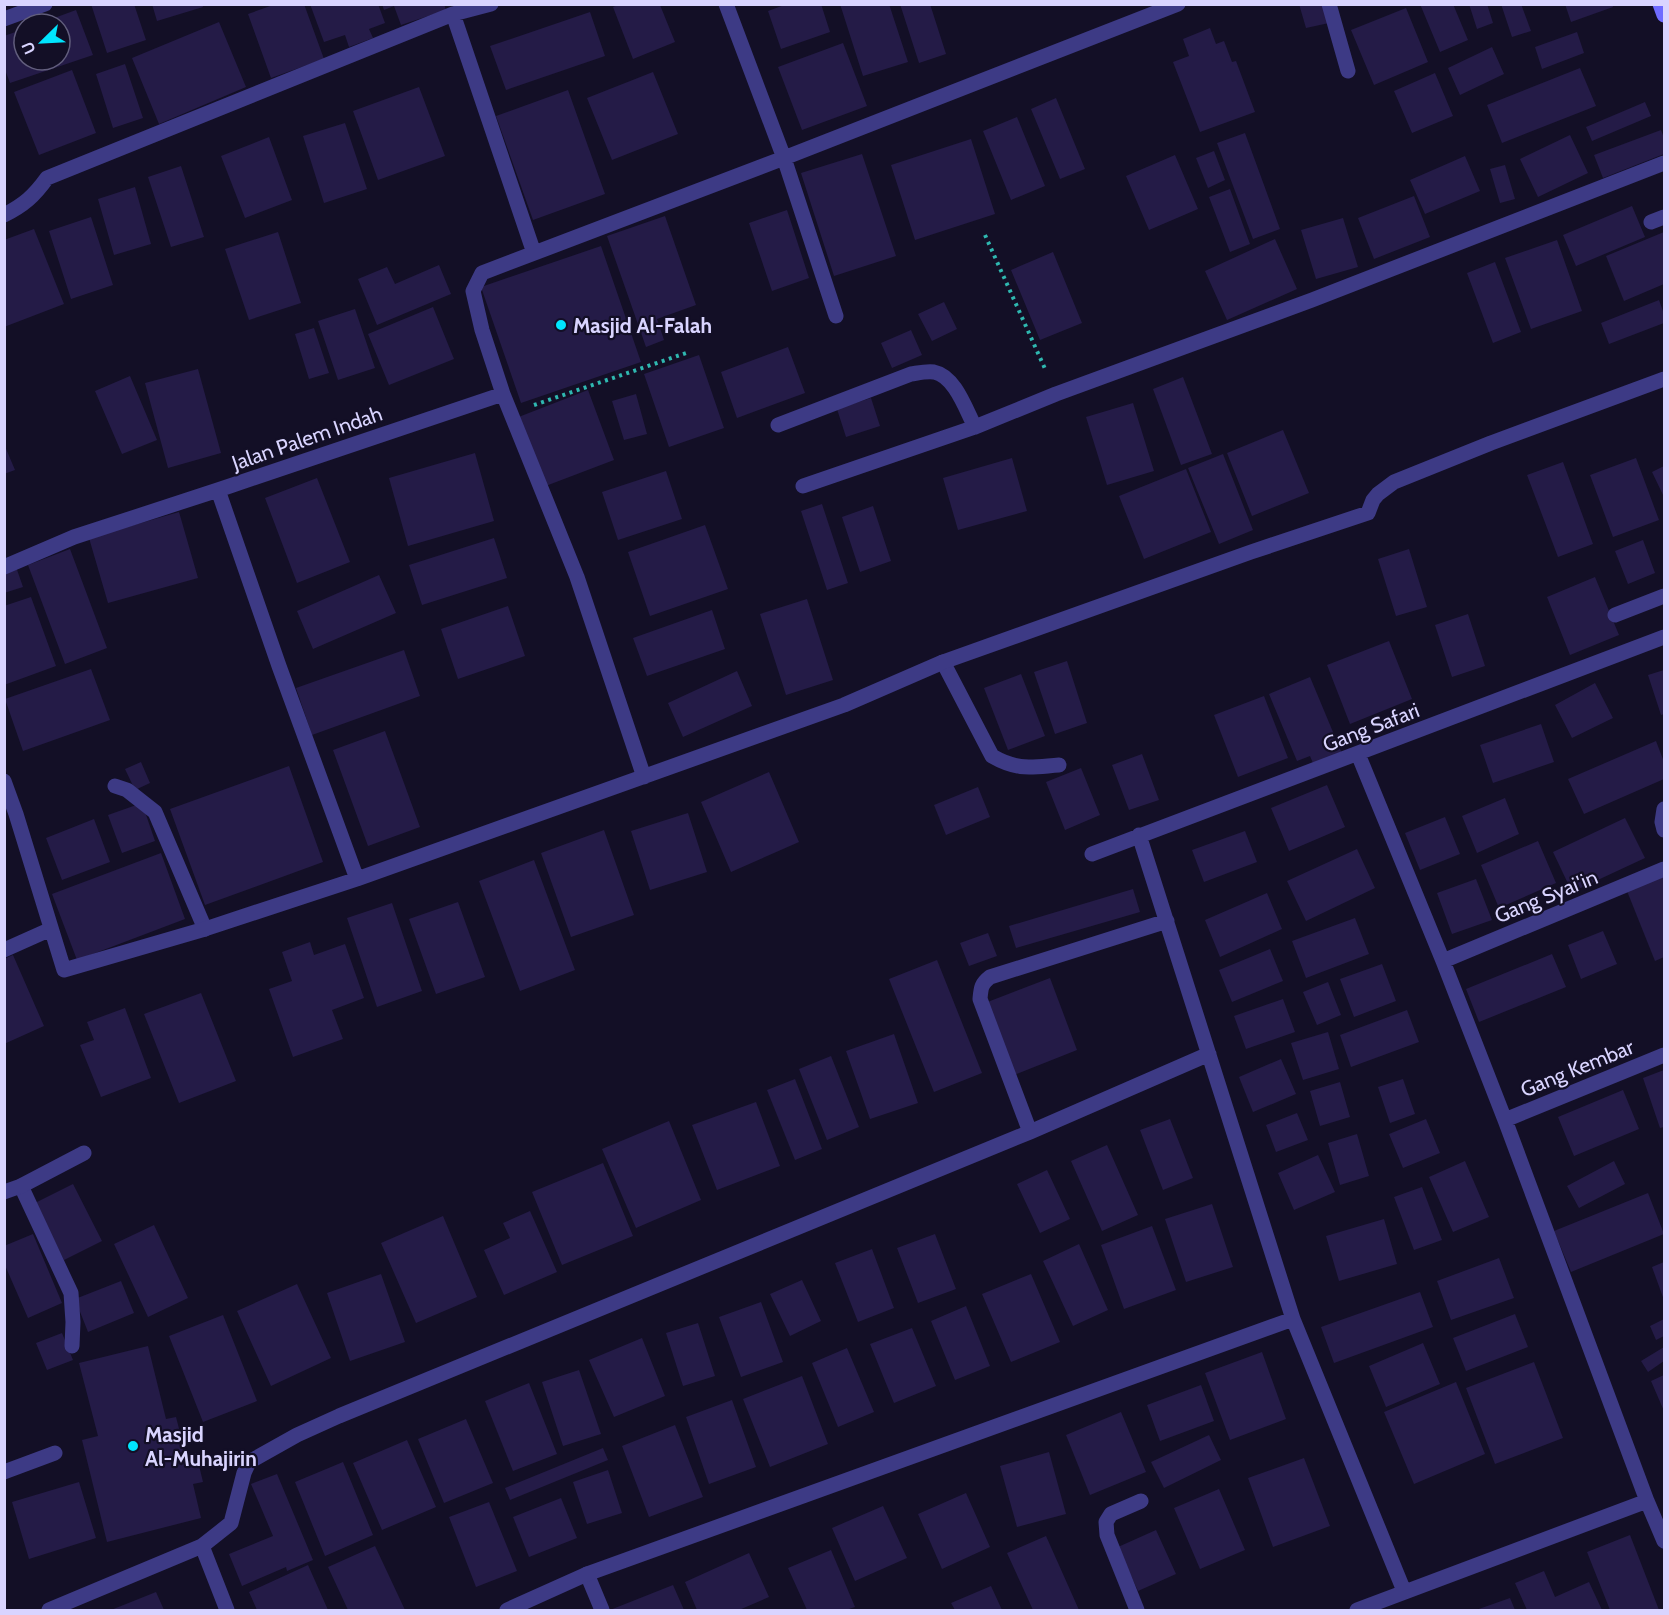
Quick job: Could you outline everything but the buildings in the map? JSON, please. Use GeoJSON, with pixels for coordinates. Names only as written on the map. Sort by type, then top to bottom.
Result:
{"type":"FeatureCollection","features":[{"type":"Feature","properties":{"kind":"street"},"geometry":{"type":"LineString","coordinates":[[4,19],[45,4]]}},
{"type":"Feature","properties":{"kind":"street"},"geometry":{"type":"LineString","coordinates":[[4,215],[22,205],[35,194],[47,178],[453,14],[491,4]]}},
{"type":"Feature","properties":{"kind":"street"},"geometry":{"type":"LineString","coordinates":[[726,4],[784,158],[836,315]]}},
{"type":"Feature","properties":{"kind":"street"},"geometry":{"type":"LineString","coordinates":[[644,777],[577,577],[510,413],[482,330],[473,291],[482,273],[1178,4]]}},
{"type":"Feature","properties":{"kind":"street"},"geometry":{"type":"LineString","coordinates":[[1329,4],[1348,71]]}},
{"type":"Feature","properties":{"kind":"street"},"geometry":{"type":"LineString","coordinates":[[1660,4],[1665,15]]}},
{"type":"Feature","properties":{"kind":"street"},"geometry":{"type":"LineString","coordinates":[[453,14],[534,254]]}},
{"type":"Feature","properties":{"kind":"street"},"geometry":{"type":"LineString","coordinates":[[803,486],[975,427],[1056,394],[1312,300],[1665,163]]}},
{"type":"Feature","properties":{"kind":"street"},"geometry":{"type":"LineString","coordinates":[[778,425],[910,374],[928,372],[944,375],[951,381],[975,427]]}},
{"type":"Feature","properties":{"kind":"street"},"geometry":{"type":"LineString","coordinates":[[4,781],[64,970],[205,929],[357,879],[844,705],[943,662],[1251,552],[1368,513],[1378,494],[1394,482],[1491,443],[1665,379]]}},
{"type":"Feature","properties":{"kind":"street","name":"Jalan Palem Indah"},"geometry":{"type":"LineString","coordinates":[[4,567],[74,537],[503,394]]}},
{"type":"Feature","properties":{"kind":"street"},"geometry":{"type":"LineString","coordinates":[[218,490],[357,879]]}},
{"type":"Feature","properties":{"kind":"street"},"geometry":{"type":"LineString","coordinates":[[1615,615],[1665,596]]}},
{"type":"Feature","properties":{"kind":"street","name":"Gang Safari"},"geometry":{"type":"LineString","coordinates":[[1092,854],[1665,637]]}},
{"type":"Feature","properties":{"kind":"street"},"geometry":{"type":"LineString","coordinates":[[943,662],[992,756],[1007,765],[1017,767],[1059,765]]}},
{"type":"Feature","properties":{"kind":"street"},"geometry":{"type":"LineString","coordinates":[[1358,754],[1443,961],[1505,1120],[1647,1501],[1665,1541]]}},
{"type":"Feature","properties":{"kind":"street"},"geometry":{"type":"LineString","coordinates":[[114,786],[128,790],[155,812],[205,929]]}},
{"type":"Feature","properties":{"kind":"street"},"geometry":{"type":"LineString","coordinates":[[1665,809],[1662,822],[1665,830]]}},
{"type":"Feature","properties":{"kind":"street"},"geometry":{"type":"LineString","coordinates":[[1139,835],[1293,1319],[1404,1592]]}},
{"type":"Feature","properties":{"kind":"street","name":"Gang Syai'in"},"geometry":{"type":"LineString","coordinates":[[1443,961],[1665,869]]}},
{"type":"Feature","properties":{"kind":"street"},"geometry":{"type":"LineString","coordinates":[[1030,1132],[980,999],[983,982],[990,977],[1167,921]]}},
{"type":"Feature","properties":{"kind":"street"},"geometry":{"type":"LineString","coordinates":[[4,950],[51,929]]}},
{"type":"Feature","properties":{"kind":"street"},"geometry":{"type":"LineString","coordinates":[[48,1611],[202,1546],[231,1523],[249,1462],[297,1435],[1030,1132],[1209,1054]]}},
{"type":"Feature","properties":{"kind":"street","name":"Gang Kembar"},"geometry":{"type":"LineString","coordinates":[[1505,1120],[1665,1055]]}},
{"type":"Feature","properties":{"kind":"street"},"geometry":{"type":"LineString","coordinates":[[4,1192],[21,1186],[84,1153]]}},
{"type":"Feature","properties":{"kind":"street"},"geometry":{"type":"LineString","coordinates":[[21,1186],[70,1293],[73,1322],[72,1346]]}},
{"type":"Feature","properties":{"kind":"street"},"geometry":{"type":"LineString","coordinates":[[507,1611],[587,1574],[1293,1319]]}},
{"type":"Feature","properties":{"kind":"street"},"geometry":{"type":"LineString","coordinates":[[4,1472],[55,1453]]}},
{"type":"Feature","properties":{"kind":"street"},"geometry":{"type":"LineString","coordinates":[[1137,1611],[1107,1535],[1106,1522],[1112,1514],[1141,1501]]}},
{"type":"Feature","properties":{"kind":"street"},"geometry":{"type":"LineString","coordinates":[[1357,1611],[1647,1501]]}},
{"type":"Feature","properties":{"kind":"street"},"geometry":{"type":"LineString","coordinates":[[202,1546],[226,1611]]}},
{"type":"Feature","properties":{"kind":"street"},"geometry":{"type":"LineString","coordinates":[[587,1574],[602,1611]]}},
{"type":"Feature","properties":{"kind":"path"},"geometry":{"type":"LineString","coordinates":[[985,235],[1056,394]]}},
{"type":"Feature","properties":{"kind":"path"},"geometry":{"type":"LineString","coordinates":[[510,413],[689,352]]}},
{"type":"Feature","properties":{"kind":"place","name":"Masjid Al-Falah"},"geometry":{"type":"Point","coordinates":[561,325]}},
{"type":"Feature","properties":{"kind":"place","name":"Masjid Al-Muhajirin"},"geometry":{"type":"Point","coordinates":[133,1446]}}]}
